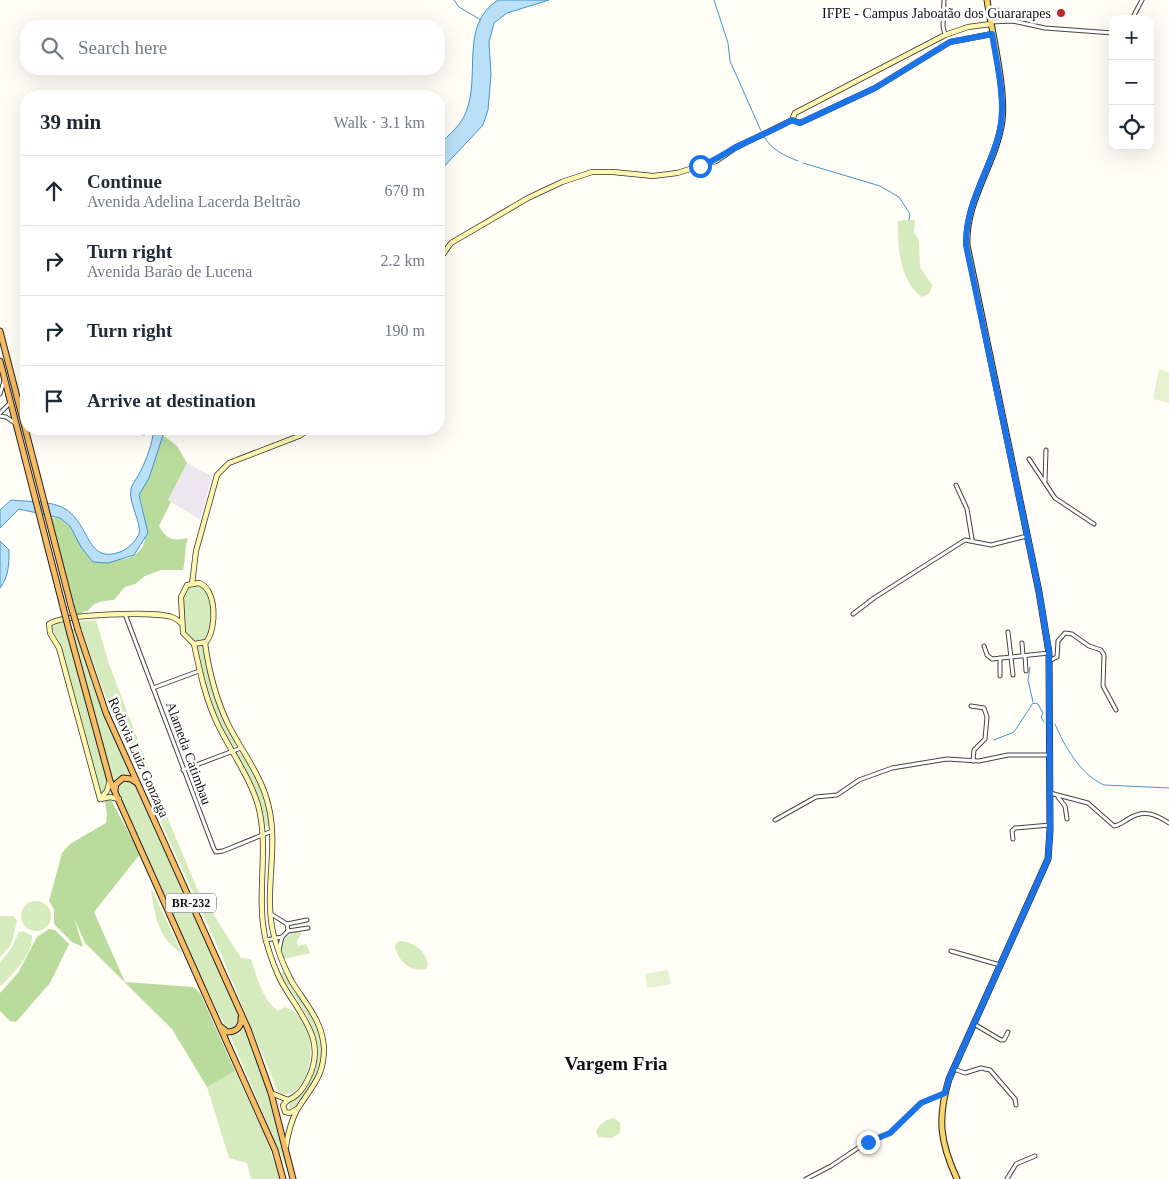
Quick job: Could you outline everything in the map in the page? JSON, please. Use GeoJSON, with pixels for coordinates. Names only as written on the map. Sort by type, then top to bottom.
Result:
{"type":"FeatureCollection","features":[{"type":"Feature","properties":{"kind":"highway","name":"Rodovia Luiz Gonzaga"},"geometry":{"type":"LineString","coordinates":[[0,331],[20,409]]}},
{"type":"Feature","properties":{"kind":"highway","name":"Rodovia Luiz Gonzaga"},"geometry":{"type":"LineString","coordinates":[[0,361],[35,497],[48,532],[97,690],[240,1011],[271,1093],[293,1179]]}},
{"type":"Feature","properties":{"kind":"highway","name":"Rodovia Luiz Gonzaga"},"geometry":{"type":"LineString","coordinates":[[27,435],[42,495],[63,607],[110,781],[274,1150],[283,1179]]}},
{"type":"Feature","properties":{"kind":"highway"},"geometry":{"type":"LineString","coordinates":[[118,797],[115,787],[123,778],[131,779],[139,786]]}},
{"type":"Feature","properties":{"kind":"highway"},"geometry":{"type":"LineString","coordinates":[[217,1020],[224,1030],[235,1031],[241,1022],[240,1011]]}},
{"type":"Feature","properties":{"kind":"main road"},"geometry":{"type":"LineString","coordinates":[[957,1179],[945,1151],[940,1126],[945,1093],[1048,859],[1050,824],[1049,652],[1027,536],[966,245],[972,203],[999,133],[1002,120],[1002,100],[987,0]]}},
{"type":"Feature","properties":{"kind":"main road"},"geometry":{"type":"LineString","coordinates":[[445,251],[450,243],[528,198],[562,182],[592,172],[652,176],[682,171],[716,161],[735,148],[768,134],[792,120],[795,113],[946,35],[968,27],[991,23]]}},
{"type":"Feature","properties":{"kind":"main road"},"geometry":{"type":"LineString","coordinates":[[792,120],[800,123],[875,88],[950,42],[992,34]]}},
{"type":"Feature","properties":{"kind":"main road"},"geometry":{"type":"LineString","coordinates":[[192,584],[205,586],[211,595],[213,631],[205,643],[214,689],[228,724],[263,788],[269,808],[273,830],[270,871],[270,914],[274,938],[286,969],[319,1024],[323,1044],[323,1064],[314,1088],[298,1108],[290,1113],[285,1112],[283,1105],[298,1094],[309,1077],[313,1064],[314,1045],[306,1019],[277,972],[266,940],[262,915],[261,869],[263,833],[253,791],[213,714],[194,644],[184,636],[180,609],[182,592],[192,584],[196,551],[217,475],[229,463],[301,435]]}},
{"type":"Feature","properties":{"kind":"main road"},"geometry":{"type":"LineString","coordinates":[[171,616],[180,609]]}},
{"type":"Feature","properties":{"kind":"main road"},"geometry":{"type":"LineString","coordinates":[[100,799],[59,648],[49,628],[51,622],[83,616],[125,614],[171,616],[181,623]]}},
{"type":"Feature","properties":{"kind":"main road"},"geometry":{"type":"LineString","coordinates":[[194,644],[205,643]]}},
{"type":"Feature","properties":{"kind":"main road"},"geometry":{"type":"LineString","coordinates":[[100,799],[108,789],[110,781]]}},
{"type":"Feature","properties":{"kind":"main road"},"geometry":{"type":"LineString","coordinates":[[100,799],[118,797]]}},
{"type":"Feature","properties":{"kind":"main road"},"geometry":{"type":"LineString","coordinates":[[271,1093],[288,1100]]}},
{"type":"Feature","properties":{"kind":"main road"},"geometry":{"type":"LineString","coordinates":[[286,1146],[298,1108]]}},
{"type":"Feature","properties":{"kind":"street"},"geometry":{"type":"LineString","coordinates":[[944,0],[943,26],[946,35]]}},
{"type":"Feature","properties":{"kind":"street"},"geometry":{"type":"LineString","coordinates":[[1134,15],[1142,0]]}},
{"type":"Feature","properties":{"kind":"street"},"geometry":{"type":"LineString","coordinates":[[996,10],[1013,21]]}},
{"type":"Feature","properties":{"kind":"street"},"geometry":{"type":"LineString","coordinates":[[991,23],[1013,21],[1045,28],[1109,33]]}},
{"type":"Feature","properties":{"kind":"street"},"geometry":{"type":"LineString","coordinates":[[0,394],[4,378]]}},
{"type":"Feature","properties":{"kind":"street"},"geometry":{"type":"LineString","coordinates":[[10,402],[0,414],[12,420],[16,425]]}},
{"type":"Feature","properties":{"kind":"street"},"geometry":{"type":"LineString","coordinates":[[1045,482],[1046,450]]}},
{"type":"Feature","properties":{"kind":"street"},"geometry":{"type":"LineString","coordinates":[[1029,459],[1055,498],[1094,524]]}},
{"type":"Feature","properties":{"kind":"street"},"geometry":{"type":"LineString","coordinates":[[956,486],[967,509],[972,539]]}},
{"type":"Feature","properties":{"kind":"street"},"geometry":{"type":"LineString","coordinates":[[853,614],[962,542],[972,539],[990,545],[1027,536]]}},
{"type":"Feature","properties":{"kind":"street","name":"Alameda Catimbau"},"geometry":{"type":"LineString","coordinates":[[125,614],[212,846],[216,852],[223,851],[263,833]]}},
{"type":"Feature","properties":{"kind":"street"},"geometry":{"type":"LineString","coordinates":[[1008,632],[1013,675]]}},
{"type":"Feature","properties":{"kind":"street"},"geometry":{"type":"LineString","coordinates":[[1050,661],[1058,657],[1059,639],[1064,632],[1072,634],[1089,646],[1101,650],[1104,655],[1103,686],[1116,710]]}},
{"type":"Feature","properties":{"kind":"street"},"geometry":{"type":"LineString","coordinates":[[1022,643],[1026,671]]}},
{"type":"Feature","properties":{"kind":"street"},"geometry":{"type":"LineString","coordinates":[[984,646],[988,657],[1000,658],[1049,652]]}},
{"type":"Feature","properties":{"kind":"street"},"geometry":{"type":"LineString","coordinates":[[1000,658],[1000,676]]}},
{"type":"Feature","properties":{"kind":"street"},"geometry":{"type":"LineString","coordinates":[[153,688],[200,671]]}},
{"type":"Feature","properties":{"kind":"street"},"geometry":{"type":"LineString","coordinates":[[971,706],[982,707],[987,717],[986,739],[974,750],[974,761]]}},
{"type":"Feature","properties":{"kind":"street"},"geometry":{"type":"LineString","coordinates":[[183,770],[241,748]]}},
{"type":"Feature","properties":{"kind":"street"},"geometry":{"type":"LineString","coordinates":[[775,820],[816,797],[837,795],[859,780],[892,768],[947,760],[984,761],[1008,755],[1049,755]]}},
{"type":"Feature","properties":{"kind":"street"},"geometry":{"type":"LineString","coordinates":[[1050,793],[1088,803],[1114,826],[1136,815],[1146,813],[1157,814],[1169,823]]}},
{"type":"Feature","properties":{"kind":"street"},"geometry":{"type":"LineString","coordinates":[[1057,796],[1065,806],[1067,819]]}},
{"type":"Feature","properties":{"kind":"street"},"geometry":{"type":"LineString","coordinates":[[1013,839],[1013,830],[1015,828],[1050,824]]}},
{"type":"Feature","properties":{"kind":"street"},"geometry":{"type":"LineString","coordinates":[[263,833],[273,830]]}},
{"type":"Feature","properties":{"kind":"street"},"geometry":{"type":"LineString","coordinates":[[261,869],[270,871]]}},
{"type":"Feature","properties":{"kind":"street"},"geometry":{"type":"LineString","coordinates":[[270,914],[287,924],[307,920]]}},
{"type":"Feature","properties":{"kind":"street"},"geometry":{"type":"LineString","coordinates":[[280,953],[279,944],[282,937],[288,931],[306,929],[302,921]]}},
{"type":"Feature","properties":{"kind":"street"},"geometry":{"type":"LineString","coordinates":[[287,924],[288,931]]}},
{"type":"Feature","properties":{"kind":"street"},"geometry":{"type":"LineString","coordinates":[[266,940],[282,937]]}},
{"type":"Feature","properties":{"kind":"street"},"geometry":{"type":"LineString","coordinates":[[951,951],[1000,965]]}},
{"type":"Feature","properties":{"kind":"street"},"geometry":{"type":"LineString","coordinates":[[277,972],[286,969]]}},
{"type":"Feature","properties":{"kind":"street"},"geometry":{"type":"LineString","coordinates":[[974,1024],[1001,1040],[1004,1040],[1008,1032]]}},
{"type":"Feature","properties":{"kind":"street"},"geometry":{"type":"LineString","coordinates":[[954,1069],[965,1073],[981,1068],[990,1070],[1015,1099],[1016,1105]]}},
{"type":"Feature","properties":{"kind":"street"},"geometry":{"type":"LineString","coordinates":[[806,1179],[831,1166],[864,1144],[890,1133],[921,1103],[945,1093]]}},
{"type":"Feature","properties":{"kind":"street"},"geometry":{"type":"LineString","coordinates":[[1007,1179],[1016,1164],[1035,1156]]}},
{"type":"Feature","properties":{"kind":"shaded area"},"geometry":{"type":"Polygon","coordinates":[[[187,463],[212,476],[200,520],[168,500],[187,463]]]}},
{"type":"Feature","properties":{"kind":"green space"},"geometry":{"type":"Polygon","coordinates":[[[915,220],[914,232],[919,241],[920,267],[932,285],[930,293],[922,297],[909,282],[901,263],[898,221],[915,220]]]}},
{"type":"Feature","properties":{"kind":"green space"},"geometry":{"type":"Polygon","coordinates":[[[1159,369],[1169,372],[1169,403],[1153,399],[1159,369]]]}},
{"type":"Feature","properties":{"kind":"green space"},"geometry":{"type":"Polygon","coordinates":[[[163,435],[177,446],[187,463],[168,500],[171,502],[159,526],[168,537],[188,538],[183,570],[161,570],[145,576],[135,584],[125,587],[114,600],[96,603],[89,610],[77,615],[50,518],[60,518],[69,525],[93,562],[121,560],[135,555],[145,541],[146,532],[144,513],[139,495],[152,469],[163,435]]]}},
{"type":"Feature","properties":{"kind":"green space"},"geometry":{"type":"Polygon","coordinates":[[[202,585],[206,591],[211,619],[206,640],[194,643],[185,632],[182,597],[189,586],[202,585]]]}},
{"type":"Feature","properties":{"kind":"green space"},"geometry":{"type":"Polygon","coordinates":[[[96,620],[109,664],[170,824],[197,888],[241,958],[251,959],[261,988],[272,1006],[278,1011],[285,1007],[299,1016],[307,1029],[310,1045],[310,1062],[305,1077],[298,1088],[289,1094],[278,1092],[221,954],[111,713],[79,621],[96,620]]]}},
{"type":"Feature","properties":{"kind":"green space"},"geometry":{"type":"Polygon","coordinates":[[[64,622],[107,781],[105,790],[102,792],[99,792],[58,639],[51,627],[54,623],[64,622]]]}},
{"type":"Feature","properties":{"kind":"green space"},"geometry":{"type":"Polygon","coordinates":[[[76,627],[93,686],[130,775],[118,777],[113,785],[70,630],[76,627]]]}},
{"type":"Feature","properties":{"kind":"green space"},"geometry":{"type":"Polygon","coordinates":[[[203,644],[207,671],[215,696],[237,745],[231,748],[214,710],[201,672],[196,645],[203,644]]]}},
{"type":"Feature","properties":{"kind":"green space"},"geometry":{"type":"Polygon","coordinates":[[[241,753],[257,778],[270,826],[266,827],[257,794],[236,755],[241,753]]]}},
{"type":"Feature","properties":{"kind":"green space"},"geometry":{"type":"Polygon","coordinates":[[[130,779],[139,787],[240,1015],[240,1022],[235,1028],[227,1028],[224,1024],[164,904],[117,793],[117,781],[130,779]]]}},
{"type":"Feature","properties":{"kind":"green space"},"geometry":{"type":"Polygon","coordinates":[[[107,798],[110,798],[140,854],[94,912],[125,982],[193,987],[200,993],[235,1071],[207,1087],[172,1029],[85,943],[74,918],[83,947],[72,942],[54,924],[54,909],[49,901],[62,853],[70,844],[106,823],[105,802],[107,798]]]}},
{"type":"Feature","properties":{"kind":"green space"},"geometry":{"type":"Polygon","coordinates":[[[151,888],[182,953],[167,941],[162,933],[156,916],[151,888]]]}},
{"type":"Feature","properties":{"kind":"green space"},"geometry":{"type":"Polygon","coordinates":[[[36,901],[42,902],[50,910],[50,922],[42,930],[36,931],[30,930],[22,922],[21,916],[22,910],[30,902],[36,901]]]}},
{"type":"Feature","properties":{"kind":"green space"},"geometry":{"type":"Polygon","coordinates":[[[0,916],[14,916],[17,921],[11,945],[0,957],[0,916]]]}},
{"type":"Feature","properties":{"kind":"green space"},"geometry":{"type":"Polygon","coordinates":[[[49,929],[55,930],[69,944],[50,983],[16,1022],[10,1021],[0,1011],[0,993],[18,973],[37,937],[49,929]]]}},
{"type":"Feature","properties":{"kind":"green space"},"geometry":{"type":"Polygon","coordinates":[[[23,931],[32,936],[29,950],[21,964],[0,987],[0,963],[11,949],[19,932],[23,931]]]}},
{"type":"Feature","properties":{"kind":"green space"},"geometry":{"type":"Polygon","coordinates":[[[297,931],[302,933],[297,941],[298,946],[306,944],[310,953],[284,959],[283,942],[288,935],[297,931]]]}},
{"type":"Feature","properties":{"kind":"green space"},"geometry":{"type":"Polygon","coordinates":[[[402,941],[416,946],[425,955],[428,965],[426,969],[415,969],[402,961],[395,947],[397,942],[402,941]]]}},
{"type":"Feature","properties":{"kind":"green space"},"geometry":{"type":"Polygon","coordinates":[[[668,970],[671,984],[647,988],[645,974],[668,970]]]}},
{"type":"Feature","properties":{"kind":"green space"},"geometry":{"type":"Polygon","coordinates":[[[285,972],[311,1013],[322,1043],[323,1059],[320,1074],[310,1092],[294,1110],[289,1109],[289,1102],[300,1096],[310,1082],[317,1059],[317,1046],[309,1021],[281,974],[285,972]]]}},
{"type":"Feature","properties":{"kind":"green space"},"geometry":{"type":"Polygon","coordinates":[[[245,1026],[270,1093],[291,1179],[230,1035],[238,1034],[245,1026]]]}},
{"type":"Feature","properties":{"kind":"green space"},"geometry":{"type":"Polygon","coordinates":[[[235,1071],[265,1136],[280,1179],[251,1179],[247,1163],[229,1158],[207,1087],[235,1071]]]}},
{"type":"Feature","properties":{"kind":"green space"},"geometry":{"type":"Polygon","coordinates":[[[614,1118],[620,1123],[620,1133],[611,1138],[599,1137],[596,1132],[601,1124],[614,1118]]]}},
{"type":"Feature","properties":{"kind":"water"},"geometry":{"type":"Polygon","coordinates":[[[498,0],[549,0],[507,13],[494,23],[489,42],[491,75],[488,110],[483,125],[445,166],[445,139],[461,122],[470,98],[475,37],[479,23],[486,10],[498,0]]]}},
{"type":"Feature","properties":{"kind":"water"},"geometry":{"type":"Polygon","coordinates":[[[153,435],[163,435],[149,478],[139,495],[148,533],[134,555],[108,563],[93,562],[81,547],[70,526],[60,518],[19,509],[0,528],[0,510],[11,500],[55,504],[67,510],[75,517],[90,542],[101,553],[109,554],[126,549],[139,534],[139,525],[131,500],[131,489],[143,467],[153,435]]]}},
{"type":"Feature","properties":{"kind":"water"},"geometry":{"type":"Polygon","coordinates":[[[0,541],[9,550],[9,565],[0,588],[0,541]]]}},
{"type":"Feature","properties":{"kind":"waterway"},"geometry":{"type":"LineString","coordinates":[[454,0],[459,7],[481,20]]}},
{"type":"Feature","properties":{"kind":"waterway"},"geometry":{"type":"LineString","coordinates":[[714,0],[728,43],[730,61],[761,131]]}},
{"type":"Feature","properties":{"kind":"waterway"},"geometry":{"type":"LineString","coordinates":[[764,136],[774,148],[798,161]]}},
{"type":"Feature","properties":{"kind":"waterway"},"geometry":{"type":"LineString","coordinates":[[803,163],[880,186],[899,197],[910,214],[909,220]]}},
{"type":"Feature","properties":{"kind":"waterway"},"geometry":{"type":"LineString","coordinates":[[1030,667],[1028,680],[1033,702]]}},
{"type":"Feature","properties":{"kind":"waterway"},"geometry":{"type":"LineString","coordinates":[[994,740],[1014,732],[1033,703],[1038,704],[1043,713],[1041,717],[1044,722]]}},
{"type":"Feature","properties":{"kind":"waterway"},"geometry":{"type":"LineString","coordinates":[[1055,724],[1074,759],[1088,774],[1104,785],[1169,788]]}},
{"type":"Feature","properties":{"kind":"place","name":"IFPE - Campus Jaboatão dos Guararapes"},"geometry":{"type":"Point","coordinates":[1061,13]}},
{"type":"Feature","properties":{"kind":"district","name":"Vargem Fria"},"geometry":{"type":"Point","coordinates":[616,1063]}},
{"type":"Feature","properties":{"kind":"route"},"geometry":{"type":"LineString","coordinates":[[700,166],[716,161],[735,148],[768,134],[792,120],[800,123],[875,88],[950,42],[992,34],[1002,100],[1002,120],[989,161],[972,203],[966,245],[984,338],[1039,592],[1049,652],[1050,830],[1048,859],[949,1079],[945,1093],[924,1101],[890,1133],[868,1142]]}}]}
